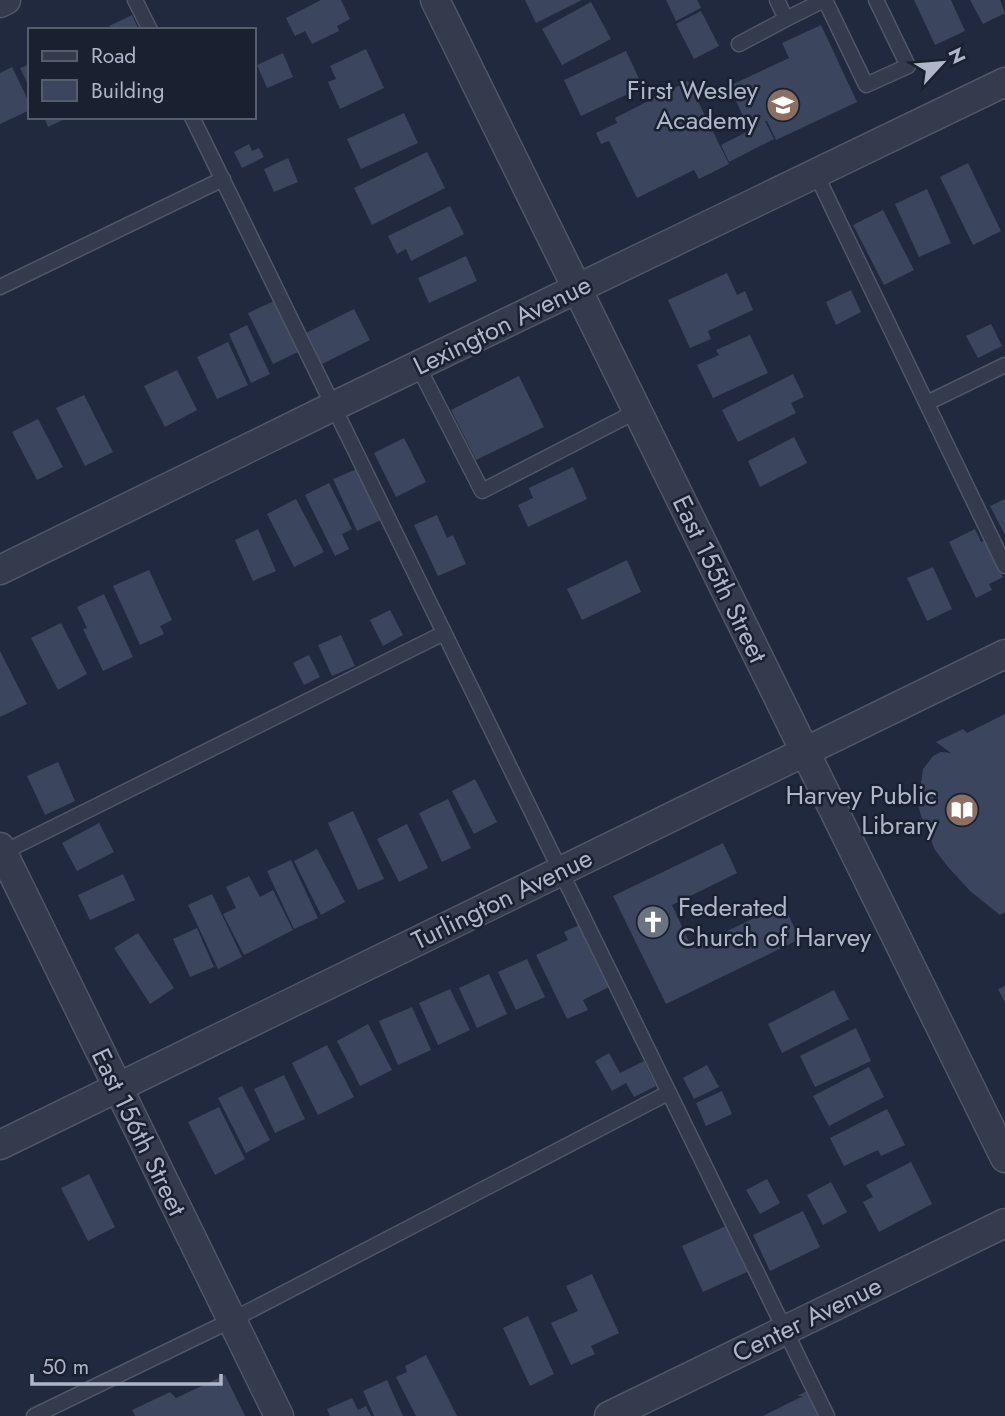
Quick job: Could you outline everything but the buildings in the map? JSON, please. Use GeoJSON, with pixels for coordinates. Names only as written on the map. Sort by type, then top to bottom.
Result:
{"type":"FeatureCollection","features":[{"type":"Feature","properties":{"kind":"street"},"geometry":{"type":"LineString","coordinates":[[0,3],[6,0]]}},
{"type":"Feature","properties":{"kind":"street","name":"East 155th Street"},"geometry":{"type":"LineString","coordinates":[[435,0],[1005,1158]]}},
{"type":"Feature","properties":{"kind":"street","name":"Lexington Avenue"},"geometry":{"type":"LineString","coordinates":[[0,570],[1005,82]]}},
{"type":"Feature","properties":{"kind":"street","name":"Turlington Avenue"},"geometry":{"type":"LineString","coordinates":[[0,1145],[1005,654]]}},
{"type":"Feature","properties":{"kind":"street","name":"East 156th Street"},"geometry":{"type":"LineString","coordinates":[[1,851],[279,1416]]}},
{"type":"Feature","properties":{"kind":"street","name":"Center Avenue"},"geometry":{"type":"LineString","coordinates":[[609,1416],[1005,1223]]}},
{"type":"Feature","properties":{"kind":"lane"},"geometry":{"type":"LineString","coordinates":[[135,0],[149,28]]}},
{"type":"Feature","properties":{"kind":"lane"},"geometry":{"type":"LineString","coordinates":[[776,0],[786,19]]}},
{"type":"Feature","properties":{"kind":"lane"},"geometry":{"type":"LineString","coordinates":[[739,44],[824,0],[866,85],[908,66],[876,0]]}},
{"type":"Feature","properties":{"kind":"lane"},"geometry":{"type":"LineString","coordinates":[[193,119],[827,1416]]}},
{"type":"Feature","properties":{"kind":"lane"},"geometry":{"type":"LineString","coordinates":[[816,174],[1005,566]]}},
{"type":"Feature","properties":{"kind":"lane"},"geometry":{"type":"LineString","coordinates":[[0,287],[223,179]]}},
{"type":"Feature","properties":{"kind":"lane"},"geometry":{"type":"LineString","coordinates":[[927,403],[1005,365]]}},
{"type":"Feature","properties":{"kind":"lane"},"geometry":{"type":"LineString","coordinates":[[418,366],[482,491],[637,411]]}},
{"type":"Feature","properties":{"kind":"lane"},"geometry":{"type":"LineString","coordinates":[[1,851],[444,633]]}},
{"type":"Feature","properties":{"kind":"lane"},"geometry":{"type":"LineString","coordinates":[[34,1416],[232,1320],[668,1093]]}},
{"type":"Feature","properties":{"kind":"place","name":"First Wesley Academy"},"geometry":{"type":"Point","coordinates":[783,105]}},
{"type":"Feature","properties":{"kind":"place","name":"Harvey Public Library"},"geometry":{"type":"Point","coordinates":[962,810]}},
{"type":"Feature","properties":{"kind":"place","name":"Federated Church of Harvey"},"geometry":{"type":"Point","coordinates":[653,922]}}]}
